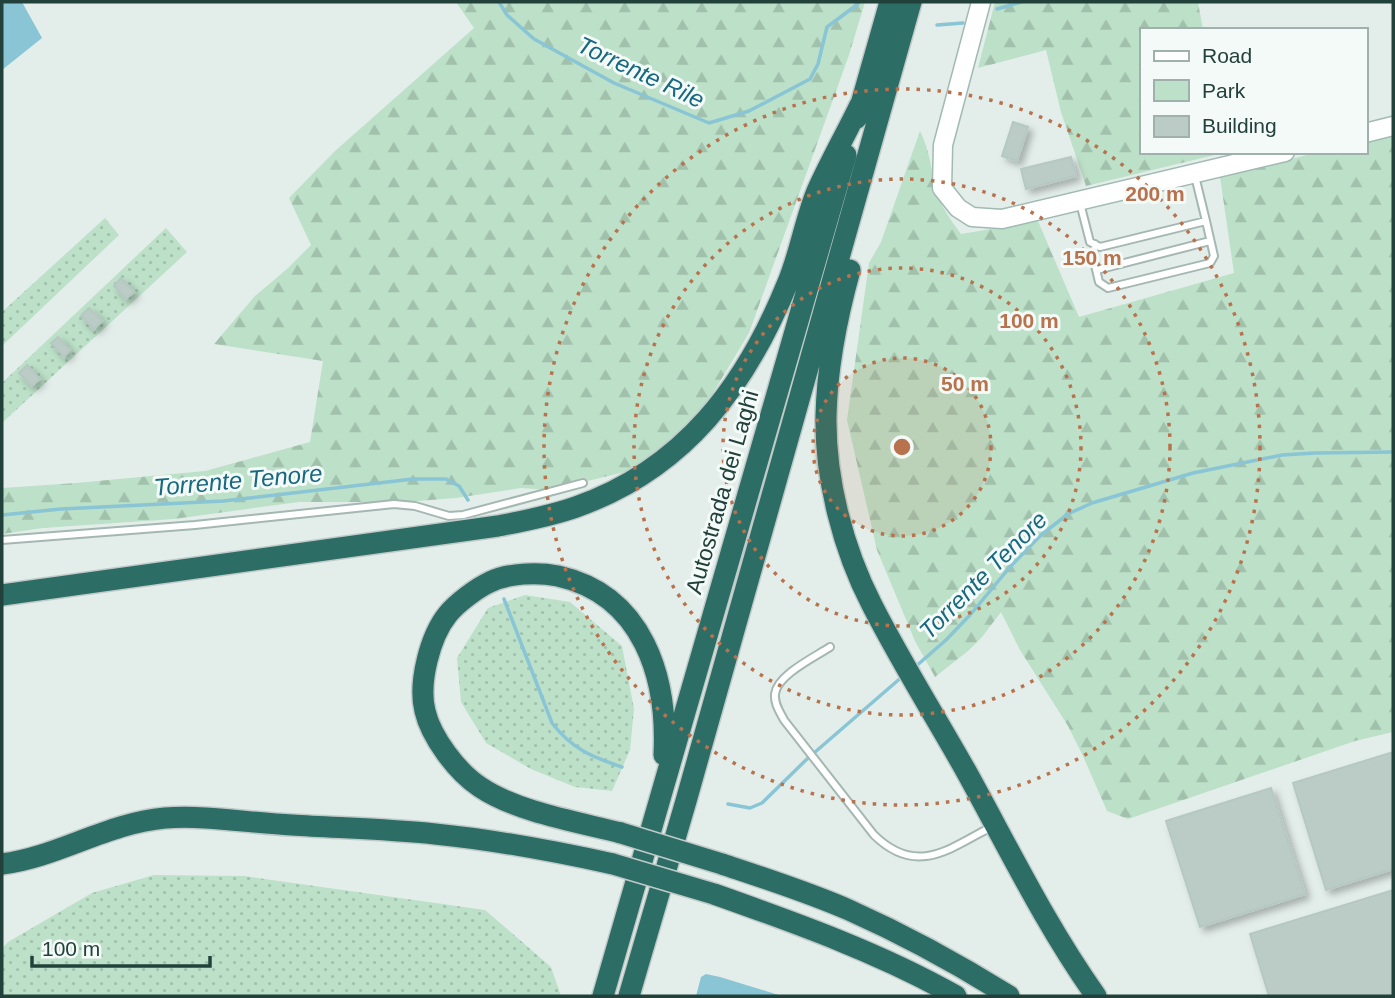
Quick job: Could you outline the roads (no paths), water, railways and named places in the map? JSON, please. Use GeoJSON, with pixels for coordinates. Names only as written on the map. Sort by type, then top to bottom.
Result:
{"type":"FeatureCollection","features":[{"type":"Feature","properties":{"kind":"highway","name":"Autostrada dei Laghi"},"geometry":{"type":"LineString","coordinates":[[629,996],[686,801],[870,109],[890,2]]}},
{"type":"Feature","properties":{"kind":"highway","name":"Autostrada dei Laghi"},"geometry":{"type":"LineString","coordinates":[[603,996],[763,446],[870,109],[911,2]]}},
{"type":"Feature","properties":{"kind":"highway"},"geometry":{"type":"LineString","coordinates":[[2,595],[498,526],[575,507],[628,483],[654,467],[697,431],[716,410],[746,368],[768,328],[788,281],[816,192],[870,109]]}},
{"type":"Feature","properties":{"kind":"highway"},"geometry":{"type":"LineString","coordinates":[[870,109],[864,216],[843,295],[830,372],[826,418],[834,498],[844,537],[872,605],[1059,939],[1096,996]]}},
{"type":"Feature","properties":{"kind":"highway"},"geometry":{"type":"LineString","coordinates":[[663,785],[665,734],[662,695],[653,662],[640,634],[625,613],[600,592],[555,575],[520,574],[491,581],[449,613],[441,625],[426,667],[423,692],[425,712],[440,744],[458,768],[480,788],[512,803],[722,864],[846,909],[960,965],[1009,996]]}},
{"type":"Feature","properties":{"kind":"highway"},"geometry":{"type":"LineString","coordinates":[[2,864],[27,860],[114,828],[138,822],[190,817],[433,834],[498,842],[612,864],[714,894],[825,934],[956,996]]}},
{"type":"Feature","properties":{"kind":"street"},"geometry":{"type":"LineString","coordinates":[[981,2],[943,145],[942,188],[958,208],[972,217],[1002,219],[1277,154]]}},
{"type":"Feature","properties":{"kind":"street"},"geometry":{"type":"LineString","coordinates":[[1367,132],[1393,126]]}},
{"type":"Feature","properties":{"kind":"lane"},"geometry":{"type":"LineString","coordinates":[[1094,244],[1093,257],[1099,282],[1108,288],[1210,263],[1213,256],[1194,174]]}},
{"type":"Feature","properties":{"kind":"lane"},"geometry":{"type":"LineString","coordinates":[[1080,201],[1090,242],[1100,247],[1206,221]]}},
{"type":"Feature","properties":{"kind":"lane"},"geometry":{"type":"LineString","coordinates":[[1097,270],[1210,241]]}},
{"type":"Feature","properties":{"kind":"lane"},"geometry":{"type":"LineString","coordinates":[[2,540],[195,525],[394,504],[415,506],[449,516],[463,515],[583,483]]}},
{"type":"Feature","properties":{"kind":"lane"},"geometry":{"type":"LineString","coordinates":[[830,647],[784,677],[775,693],[778,708],[784,720],[874,835],[899,853],[925,857],[939,854],[996,825]]}},
{"type":"Feature","properties":{"kind":"water"},"geometry":{"type":"Polygon","coordinates":[[[2,2],[22,2],[42,38],[2,70],[2,2]]]}},
{"type":"Feature","properties":{"kind":"water"},"geometry":{"type":"Polygon","coordinates":[[[706,974],[782,996],[696,996],[701,977],[706,974]]]}},
{"type":"Feature","properties":{"kind":"waterway","name":"Torrente Rile"},"geometry":{"type":"LineString","coordinates":[[499,2],[507,15],[534,39],[614,83],[709,123],[749,111],[810,79],[818,64],[827,27],[858,4]]}},
{"type":"Feature","properties":{"kind":"waterway","name":"Torrente Rile"},"geometry":{"type":"LineString","coordinates":[[997,9],[1021,2]]}},
{"type":"Feature","properties":{"kind":"waterway","name":"Torrente Rile"},"geometry":{"type":"LineString","coordinates":[[937,25],[963,23]]}},
{"type":"Feature","properties":{"kind":"waterway","name":"Torrente Tenore"},"geometry":{"type":"LineString","coordinates":[[915,667],[970,615],[1041,535],[1068,514],[1092,503],[1193,473],[1282,455],[1393,452]]}},
{"type":"Feature","properties":{"kind":"waterway","name":"Torrente Tenore"},"geometry":{"type":"LineString","coordinates":[[2,515],[61,509],[223,501],[413,479],[446,479],[459,486],[468,500]]}},
{"type":"Feature","properties":{"kind":"waterway","name":"Torrente Tenore"},"geometry":{"type":"LineString","coordinates":[[504,599],[552,723],[583,751],[622,767]]}},
{"type":"Feature","properties":{"kind":"waterway","name":"Torrente Tenore"},"geometry":{"type":"LineString","coordinates":[[728,804],[750,808],[762,803],[807,759],[903,676]]}}]}
